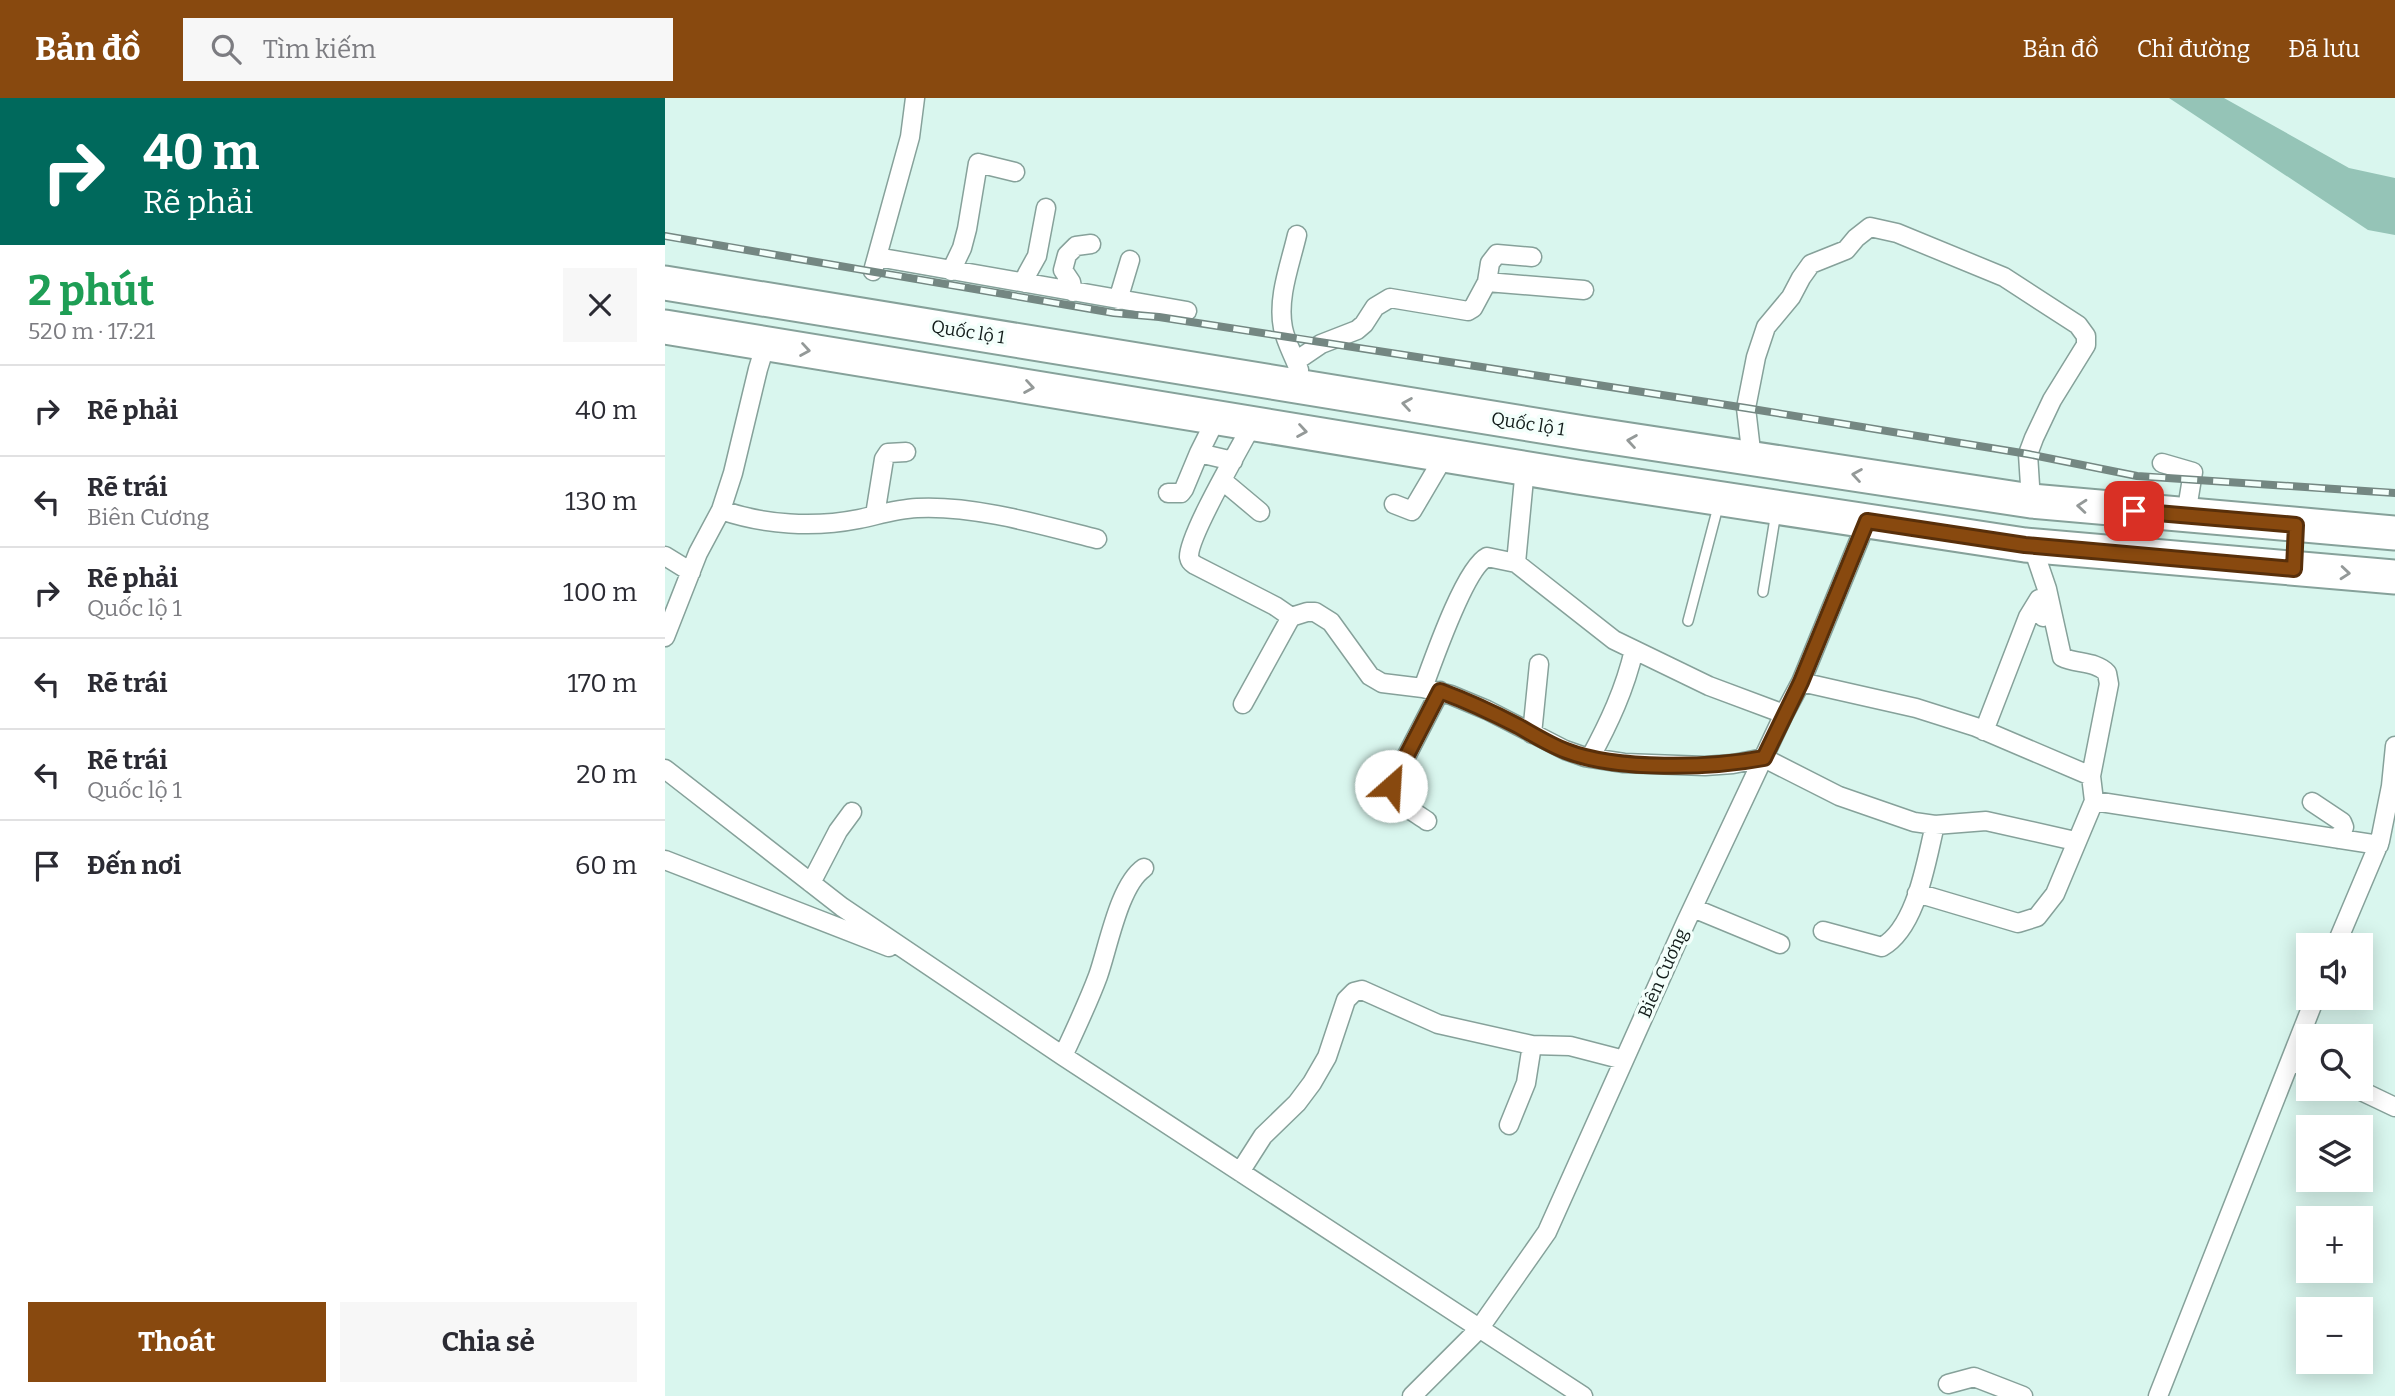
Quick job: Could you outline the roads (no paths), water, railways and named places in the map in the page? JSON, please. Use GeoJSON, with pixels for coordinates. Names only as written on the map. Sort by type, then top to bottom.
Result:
{"type":"FeatureCollection","features":[{"type":"Feature","properties":{"kind":"highway","name":"Quốc lộ 1"},"geometry":{"type":"LineString","coordinates":[[665,283],[1299,374],[1752,459],[2031,501],[2395,533]]}},
{"type":"Feature","properties":{"kind":"highway"},"geometry":{"type":"LineString","coordinates":[[665,327],[1525,468],[2032,545],[2395,577]]}},
{"type":"Feature","properties":{"kind":"highway"},"geometry":{"type":"LineString","coordinates":[[2294,569],[2296,525]]}},
{"type":"Feature","properties":{"kind":"street"},"geometry":{"type":"LineString","coordinates":[[915,98],[907,148],[875,264],[951,271],[1187,312]]}},
{"type":"Feature","properties":{"kind":"street"},"geometry":{"type":"LineString","coordinates":[[951,271],[967,229],[978,163],[1015,173]]}},
{"type":"Feature","properties":{"kind":"street"},"geometry":{"type":"LineString","coordinates":[[1025,283],[1037,256],[1046,208]]}},
{"type":"Feature","properties":{"kind":"street"},"geometry":{"type":"LineString","coordinates":[[1752,459],[1746,408],[1756,357],[1766,327],[1791,297],[1811,264],[1846,250],[1863,231],[1876,227],[1910,238],[2004,277],[2084,331],[2086,345],[2052,400],[2028,454],[2031,501]]}},
{"type":"Feature","properties":{"kind":"street"},"geometry":{"type":"LineString","coordinates":[[1297,235],[1281,315],[1283,330],[1299,374]]}},
{"type":"Feature","properties":{"kind":"street"},"geometry":{"type":"LineString","coordinates":[[1073,292],[1063,265],[1071,248],[1091,244]]}},
{"type":"Feature","properties":{"kind":"street"},"geometry":{"type":"LineString","coordinates":[[1299,374],[1321,344],[1357,330],[1375,307],[1390,298],[1468,311],[1487,282],[1490,263],[1497,254],[1532,257]]}},
{"type":"Feature","properties":{"kind":"street"},"geometry":{"type":"LineString","coordinates":[[1118,300],[1130,260]]}},
{"type":"Feature","properties":{"kind":"street"},"geometry":{"type":"LineString","coordinates":[[1487,282],[1584,290]]}},
{"type":"Feature","properties":{"kind":"street"},"geometry":{"type":"LineString","coordinates":[[665,637],[698,553],[721,510],[766,344]]}},
{"type":"Feature","properties":{"kind":"street"},"geometry":{"type":"LineString","coordinates":[[1168,493],[1181,493],[1184,489],[1217,417]]}},
{"type":"Feature","properties":{"kind":"street"},"geometry":{"type":"LineString","coordinates":[[1253,423],[1194,539],[1189,556],[1191,562],[1291,617]]}},
{"type":"Feature","properties":{"kind":"street"},"geometry":{"type":"LineString","coordinates":[[875,515],[884,459],[888,453],[906,452]]}},
{"type":"Feature","properties":{"kind":"street"},"geometry":{"type":"LineString","coordinates":[[1199,453],[1233,461]]}},
{"type":"Feature","properties":{"kind":"street"},"geometry":{"type":"LineString","coordinates":[[1394,504],[1412,511],[1445,455]]}},
{"type":"Feature","properties":{"kind":"street"},"geometry":{"type":"LineString","coordinates":[[2162,463],[2193,471],[2186,515]]}},
{"type":"Feature","properties":{"kind":"street"},"geometry":{"type":"LineString","coordinates":[[1516,563],[1525,468]]}},
{"type":"Feature","properties":{"kind":"street"},"geometry":{"type":"LineString","coordinates":[[1223,481],[1259,512]]}},
{"type":"Feature","properties":{"kind":"street"},"geometry":{"type":"LineString","coordinates":[[721,510],[738,516],[815,526],[918,508],[959,511],[1024,521],[1097,539]]}},
{"type":"Feature","properties":{"kind":"street","name":"Biên Cương"},"geometry":{"type":"LineString","coordinates":[[1412,1396],[1479,1329],[1547,1232],[1693,908],[1801,682],[1867,521]]}},
{"type":"Feature","properties":{"kind":"street"},"geometry":{"type":"LineString","coordinates":[[1917,893],[2018,923],[2037,917],[2055,894],[2094,800],[2091,776],[2109,684],[2107,673],[2099,666],[2069,661],[2062,657],[2046,589],[2032,545]]}},
{"type":"Feature","properties":{"kind":"street"},"geometry":{"type":"LineString","coordinates":[[665,556],[691,572]]}},
{"type":"Feature","properties":{"kind":"street"},"geometry":{"type":"LineString","coordinates":[[1427,821],[1397,799],[1391,786],[1431,689],[1463,589],[1475,565],[1487,557],[1516,563],[1614,640],[1709,686],[1784,714]]}},
{"type":"Feature","properties":{"kind":"street"},"geometry":{"type":"LineString","coordinates":[[1985,731],[2028,617],[2039,598],[2051,652]]}},
{"type":"Feature","properties":{"kind":"street"},"geometry":{"type":"LineString","coordinates":[[1243,704],[1291,617],[1307,612],[1323,616],[1331,622],[1374,679],[1389,685],[1431,689],[1487,710],[1565,751],[1624,763],[1705,766],[1764,758],[1860,805],[1914,822],[1935,825],[1986,821],[2075,841]]}},
{"type":"Feature","properties":{"kind":"street"},"geometry":{"type":"LineString","coordinates":[[1590,758],[1627,681],[1634,650]]}},
{"type":"Feature","properties":{"kind":"street"},"geometry":{"type":"LineString","coordinates":[[1532,734],[1539,664]]}},
{"type":"Feature","properties":{"kind":"street"},"geometry":{"type":"LineString","coordinates":[[1801,682],[1916,708],[1985,731],[2091,776]]}},
{"type":"Feature","properties":{"kind":"street"},"geometry":{"type":"LineString","coordinates":[[2342,933],[2384,844],[2395,746]]}},
{"type":"Feature","properties":{"kind":"street"},"geometry":{"type":"LineString","coordinates":[[665,769],[842,907],[1063,1056],[1583,1396]]}},
{"type":"Feature","properties":{"kind":"street"},"geometry":{"type":"LineString","coordinates":[[2094,800],[2384,844]]}},
{"type":"Feature","properties":{"kind":"street"},"geometry":{"type":"LineString","coordinates":[[2312,802],[2342,822],[2344,827],[2339,839]]}},
{"type":"Feature","properties":{"kind":"street"},"geometry":{"type":"LineString","coordinates":[[811,883],[838,831],[852,812]]}},
{"type":"Feature","properties":{"kind":"street"},"geometry":{"type":"LineString","coordinates":[[1823,931],[1882,947],[1890,942],[1899,932],[1917,893],[1935,825]]}},
{"type":"Feature","properties":{"kind":"street"},"geometry":{"type":"LineString","coordinates":[[665,860],[921,960]]}},
{"type":"Feature","properties":{"kind":"street"},"geometry":{"type":"LineString","coordinates":[[1063,1056],[1099,974],[1117,914],[1134,874],[1144,868]]}},
{"type":"Feature","properties":{"kind":"street"},"geometry":{"type":"LineString","coordinates":[[1693,908],[1780,944]]}},
{"type":"Feature","properties":{"kind":"street"},"geometry":{"type":"LineString","coordinates":[[1240,1172],[1263,1136],[1312,1083],[1327,1057],[1346,1000],[1354,992],[1362,990],[1374,994],[1438,1024],[1532,1045],[1570,1046],[1624,1060]]}},
{"type":"Feature","properties":{"kind":"street"},"geometry":{"type":"LineString","coordinates":[[1509,1125],[1526,1083],[1532,1045]]}},
{"type":"Feature","properties":{"kind":"street"},"geometry":{"type":"LineString","coordinates":[[2158,1396],[2296,1074]]}},
{"type":"Feature","properties":{"kind":"street"},"geometry":{"type":"LineString","coordinates":[[2373,1097],[2395,1107]]}},
{"type":"Feature","properties":{"kind":"street"},"geometry":{"type":"LineString","coordinates":[[1948,1384],[1975,1377],[2023,1396]]}},
{"type":"Feature","properties":{"kind":"lane"},"geometry":{"type":"LineString","coordinates":[[1688,621],[1720,498]]}},
{"type":"Feature","properties":{"kind":"lane"},"geometry":{"type":"LineString","coordinates":[[1763,592],[1777,507]]}},
{"type":"Feature","properties":{"kind":"railway"},"geometry":{"type":"LineString","coordinates":[[665,236],[1114,313],[1159,317],[1746,408],[2028,454],[2137,476],[2395,493]]}}]}
